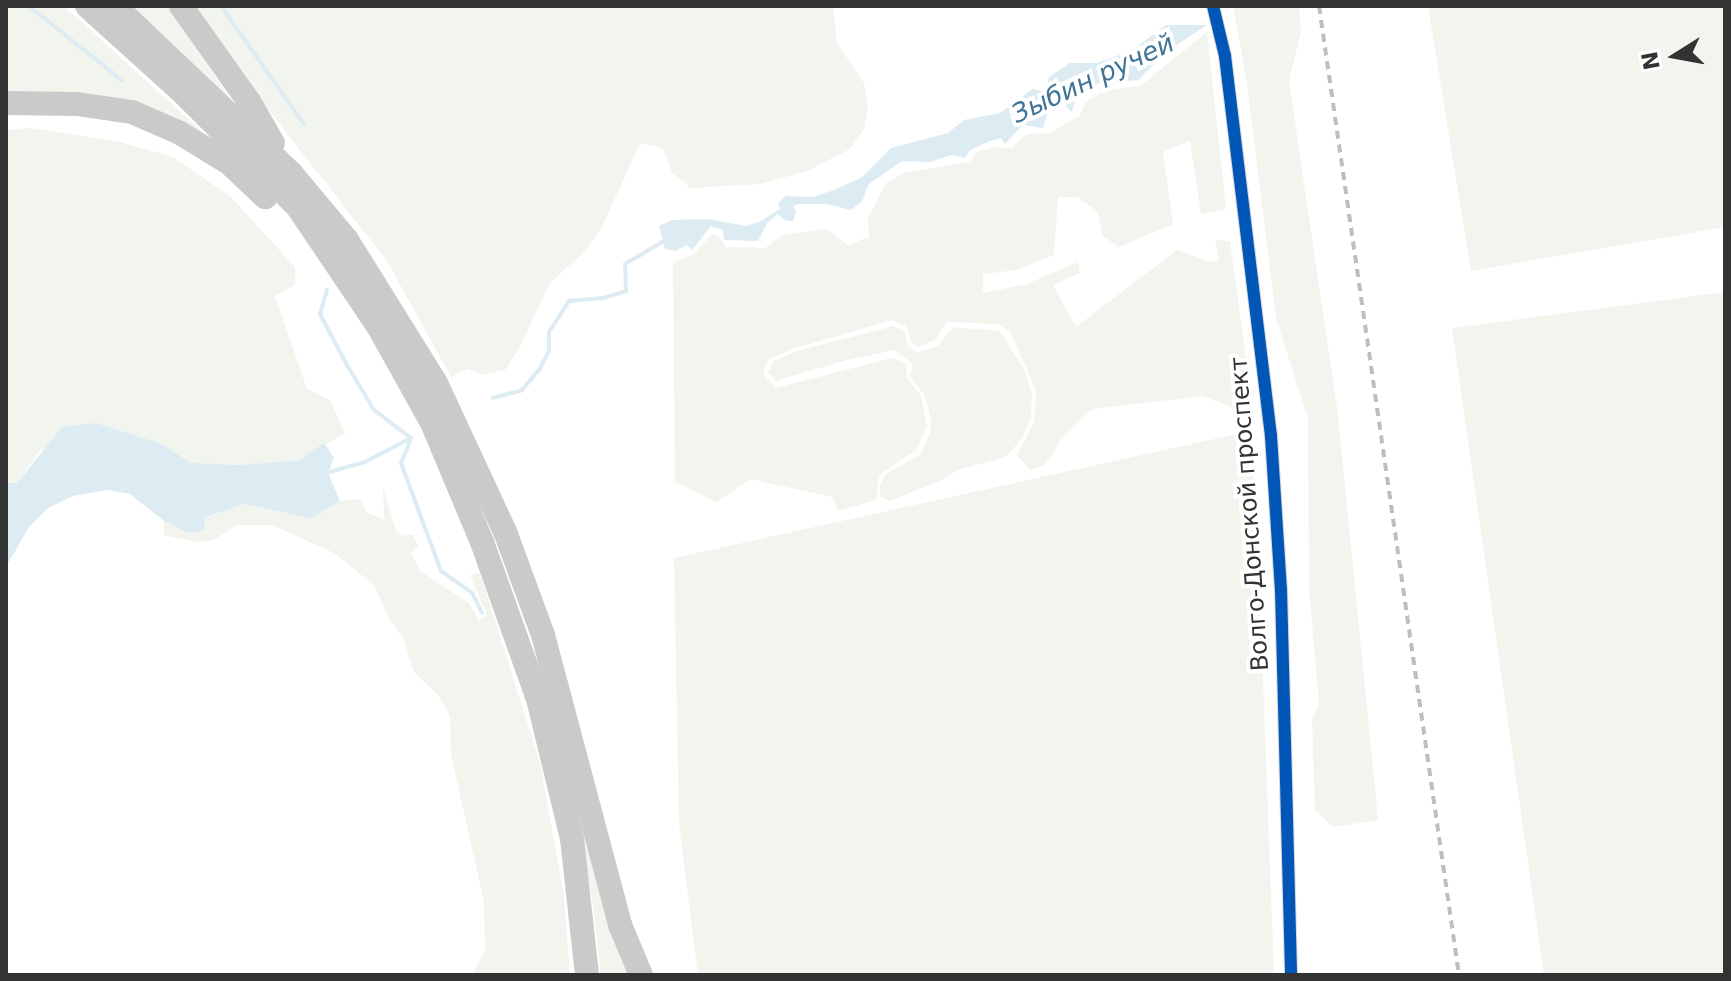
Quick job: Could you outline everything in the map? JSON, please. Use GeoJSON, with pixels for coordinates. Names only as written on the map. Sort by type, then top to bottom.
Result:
{"type":"FeatureCollection","features":[{"type":"Feature","properties":{"kind":"main road"},"geometry":{"type":"LineString","coordinates":[[87,6],[180,90],[297,206],[378,326],[433,425],[482,542],[538,699],[563,799],[587,975]]}},
{"type":"Feature","properties":{"kind":"main road"},"geometry":{"type":"LineString","coordinates":[[115,6],[291,173],[347,240],[395,312],[475,463],[543,635],[620,925],[641,975]]}},
{"type":"Feature","properties":{"kind":"main road"},"geometry":{"type":"LineString","coordinates":[[181,6],[250,103],[291,173]]}},
{"type":"Feature","properties":{"kind":"main road"},"geometry":{"type":"LineString","coordinates":[[6,103],[77,104],[132,112],[180,133],[229,163],[343,274]]}},
{"type":"Feature","properties":{"kind":"street","name":"Волго-Донской проспект"},"geometry":{"type":"LineString","coordinates":[[1213,6],[1225,56],[1271,436],[1281,590],[1291,975]]}},
{"type":"Feature","properties":{"kind":"shaded area"},"geometry":{"type":"Polygon","coordinates":[[[6,6],[64,6],[205,134],[170,116],[89,95],[34,91],[6,93],[6,6]]]}},
{"type":"Feature","properties":{"kind":"shaded area"},"geometry":{"type":"Polygon","coordinates":[[[123,6],[167,6],[242,116],[123,6]]]}},
{"type":"Feature","properties":{"kind":"shaded area"},"geometry":{"type":"Polygon","coordinates":[[[192,6],[833,6],[837,43],[864,83],[868,106],[864,129],[850,149],[807,171],[760,184],[691,188],[672,173],[663,148],[640,143],[601,229],[585,251],[549,284],[519,349],[505,370],[482,375],[468,369],[451,377],[387,261],[259,98],[192,6]]]}},
{"type":"Feature","properties":{"kind":"shaded area"},"geometry":{"type":"Polygon","coordinates":[[[1233,6],[1299,6],[1301,33],[1289,81],[1338,415],[1378,820],[1333,827],[1315,810],[1312,719],[1319,704],[1309,588],[1308,419],[1276,318],[1246,77],[1233,6]]]}},
{"type":"Feature","properties":{"kind":"shaded area"},"geometry":{"type":"Polygon","coordinates":[[[1428,6],[1725,6],[1725,227],[1471,271],[1428,6]]]}},
{"type":"Feature","properties":{"kind":"shaded area"},"geometry":{"type":"Polygon","coordinates":[[[1207,32],[1226,209],[1201,214],[1190,141],[1163,152],[1173,224],[1119,247],[1103,236],[1097,211],[1077,197],[1058,197],[1054,255],[1017,270],[983,274],[983,293],[1027,284],[1078,262],[1080,273],[1053,285],[1076,327],[1177,250],[1211,262],[1219,260],[1215,240],[1230,241],[1253,409],[1239,410],[1203,396],[1092,409],[1061,440],[1045,465],[1030,470],[1017,455],[1034,423],[1036,391],[1011,333],[999,324],[947,322],[935,340],[918,347],[911,341],[906,326],[892,320],[792,349],[768,360],[763,373],[775,388],[893,358],[906,364],[907,378],[921,396],[927,427],[916,450],[879,475],[876,500],[838,511],[832,497],[750,479],[717,502],[675,482],[673,262],[694,254],[712,234],[719,236],[726,247],[765,248],[783,235],[826,229],[848,245],[869,237],[868,218],[886,183],[903,173],[969,162],[977,152],[994,147],[1012,148],[1027,134],[1050,133],[1080,115],[1085,103],[1103,91],[1140,86],[1207,32]]]}},
{"type":"Feature","properties":{"kind":"shaded area"},"geometry":{"type":"Polygon","coordinates":[[[31,128],[120,142],[173,157],[231,197],[295,267],[295,285],[275,296],[307,389],[330,400],[345,433],[300,460],[240,465],[191,463],[162,444],[96,423],[39,451],[17,483],[6,483],[6,130],[31,128]]]}},
{"type":"Feature","properties":{"kind":"shaded area"},"geometry":{"type":"Polygon","coordinates":[[[1725,292],[1725,975],[1544,975],[1452,328],[1725,292]]]}},
{"type":"Feature","properties":{"kind":"shaded area"},"geometry":{"type":"Polygon","coordinates":[[[894,326],[905,332],[907,344],[916,353],[938,346],[953,327],[1000,331],[1025,371],[1032,395],[1031,418],[1021,440],[1005,457],[957,470],[946,478],[890,501],[880,497],[880,485],[886,474],[920,455],[930,433],[931,420],[925,396],[910,376],[913,364],[894,350],[775,381],[768,372],[774,361],[797,351],[894,326]]]}},
{"type":"Feature","properties":{"kind":"shaded area"},"geometry":{"type":"Polygon","coordinates":[[[1237,434],[1247,440],[1256,493],[1274,975],[698,975],[679,823],[674,558],[1237,434]]]}},
{"type":"Feature","properties":{"kind":"shaded area"},"geometry":{"type":"Polygon","coordinates":[[[383,488],[396,531],[401,536],[413,534],[418,546],[411,553],[420,571],[469,603],[479,621],[487,615],[470,575],[480,573],[540,763],[564,896],[570,975],[472,975],[485,951],[484,902],[451,754],[450,716],[438,695],[414,672],[403,638],[389,619],[374,585],[334,553],[272,525],[238,525],[213,540],[196,542],[164,535],[164,521],[188,533],[204,530],[203,519],[244,504],[311,517],[340,501],[361,499],[367,513],[384,519],[383,488]]]}},
{"type":"Feature","properties":{"kind":"shaded area"},"geometry":{"type":"Polygon","coordinates":[[[551,690],[635,975],[601,975],[592,897],[551,690]]]}},
{"type":"Feature","properties":{"kind":"water"},"geometry":{"type":"Polygon","coordinates":[[[1166,25],[1207,25],[1169,50],[1138,80],[1097,84],[1075,100],[1072,112],[1060,101],[1047,115],[1043,128],[1023,125],[1005,144],[1001,138],[990,141],[970,150],[965,158],[952,155],[930,162],[902,161],[869,184],[862,201],[851,210],[827,204],[798,204],[793,206],[796,212],[793,221],[786,221],[778,214],[767,223],[758,241],[724,240],[723,230],[711,226],[692,250],[687,245],[676,251],[665,249],[659,226],[672,220],[708,219],[746,226],[759,222],[780,209],[778,203],[786,196],[813,197],[834,190],[862,177],[891,148],[948,133],[964,120],[1000,113],[1033,89],[1046,92],[1049,77],[1070,63],[1097,63],[1131,51],[1166,25]]]}},
{"type":"Feature","properties":{"kind":"water"},"geometry":{"type":"Polygon","coordinates":[[[96,423],[162,444],[191,463],[240,465],[300,460],[324,443],[334,458],[328,473],[340,501],[311,518],[244,504],[204,518],[205,530],[188,533],[164,521],[130,494],[107,490],[73,496],[48,508],[29,527],[6,567],[6,483],[17,483],[62,427],[96,423]]]}},
{"type":"Feature","properties":{"kind":"waterway"},"geometry":{"type":"LineString","coordinates":[[29,6],[123,81]]}},
{"type":"Feature","properties":{"kind":"waterway"},"geometry":{"type":"LineString","coordinates":[[221,6],[304,124]]}},
{"type":"Feature","properties":{"kind":"waterway","name":"Зыбин ручей"},"geometry":{"type":"LineString","coordinates":[[493,398],[522,390],[539,370],[549,351],[549,332],[569,301],[603,298],[626,291],[625,264],[669,238]]}},
{"type":"Feature","properties":{"kind":"waterway"},"geometry":{"type":"LineString","coordinates":[[327,290],[320,314],[347,365],[374,410],[411,438]]}},
{"type":"Feature","properties":{"kind":"waterway","name":"Зыбин ручей"},"geometry":{"type":"LineString","coordinates":[[326,473],[365,462],[411,438]]}},
{"type":"Feature","properties":{"kind":"waterway"},"geometry":{"type":"LineString","coordinates":[[410,441],[401,463],[441,571],[472,593],[482,613]]}},
{"type":"Feature","properties":{"kind":"railway"},"geometry":{"type":"LineString","coordinates":[[1319,6],[1459,975]]}},
{"type":"Feature","properties":{"kind":"cycle path"},"geometry":{"type":"LineString","coordinates":[[1213,6],[1225,56],[1271,436],[1281,590],[1291,975]]}}]}
